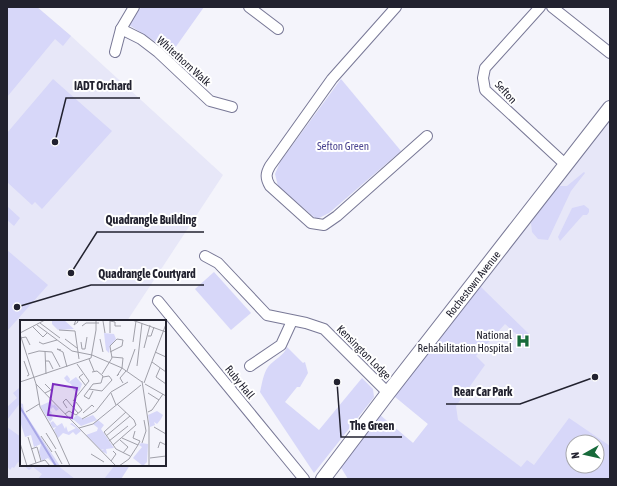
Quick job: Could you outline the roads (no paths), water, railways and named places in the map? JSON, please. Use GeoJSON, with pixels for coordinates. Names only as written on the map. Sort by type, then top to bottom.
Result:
{"type":"FeatureCollection","features":[{"type":"Feature","properties":{"kind":"main road","name":"Rochestown Avenue"},"geometry":{"type":"LineString","coordinates":[[323,479],[388,393],[610,108]]}},
{"type":"Feature","properties":{"kind":"street"},"geometry":{"type":"LineString","coordinates":[[115,52],[121,29],[134,7]]}},
{"type":"Feature","properties":{"kind":"street"},"geometry":{"type":"LineString","coordinates":[[249,7],[278,29]]}},
{"type":"Feature","properties":{"kind":"street"},"geometry":{"type":"LineString","coordinates":[[396,7],[332,79],[270,166],[266,177],[270,186],[311,223],[324,225],[337,216],[427,136]]}},
{"type":"Feature","properties":{"kind":"street","name":"Sefton"},"geometry":{"type":"LineString","coordinates":[[540,7],[485,68],[483,78],[485,90],[566,165]]}},
{"type":"Feature","properties":{"kind":"street"},"geometry":{"type":"LineString","coordinates":[[552,7],[610,53]]}},
{"type":"Feature","properties":{"kind":"street","name":"Whitethorn Walk"},"geometry":{"type":"LineString","coordinates":[[121,29],[141,40],[158,52],[210,100],[232,107]]}},
{"type":"Feature","properties":{"kind":"street","name":"Kensington Lodge"},"geometry":{"type":"LineString","coordinates":[[205,256],[218,262],[267,315],[306,323],[324,329],[388,393]]}},
{"type":"Feature","properties":{"kind":"street","name":"Ruby Hall"},"geometry":{"type":"LineString","coordinates":[[158,301],[304,479]]}},
{"type":"Feature","properties":{"kind":"street"},"geometry":{"type":"LineString","coordinates":[[250,366],[281,345],[292,321]]}},
{"type":"Feature","properties":{"kind":"place","name":"IADT Orchard"},"geometry":{"type":"Point","coordinates":[55,142]}},
{"type":"Feature","properties":{"kind":"place","name":"Quadrangle Building"},"geometry":{"type":"Point","coordinates":[71,273]}},
{"type":"Feature","properties":{"kind":"place","name":"Quadrangle Courtyard"},"geometry":{"type":"Point","coordinates":[17,307]}},
{"type":"Feature","properties":{"kind":"place","name":"National Rehabilitation Hospital"},"geometry":{"type":"Point","coordinates":[523,341]}},
{"type":"Feature","properties":{"kind":"place","name":"Rear Car Park"},"geometry":{"type":"Point","coordinates":[595,377]}},
{"type":"Feature","properties":{"kind":"place","name":"The Green"},"geometry":{"type":"Point","coordinates":[337,382]}},
{"type":"Feature","properties":{"kind":"park label","name":"Sefton Green"},"geometry":{"type":"Point","coordinates":[343,146]}}]}
